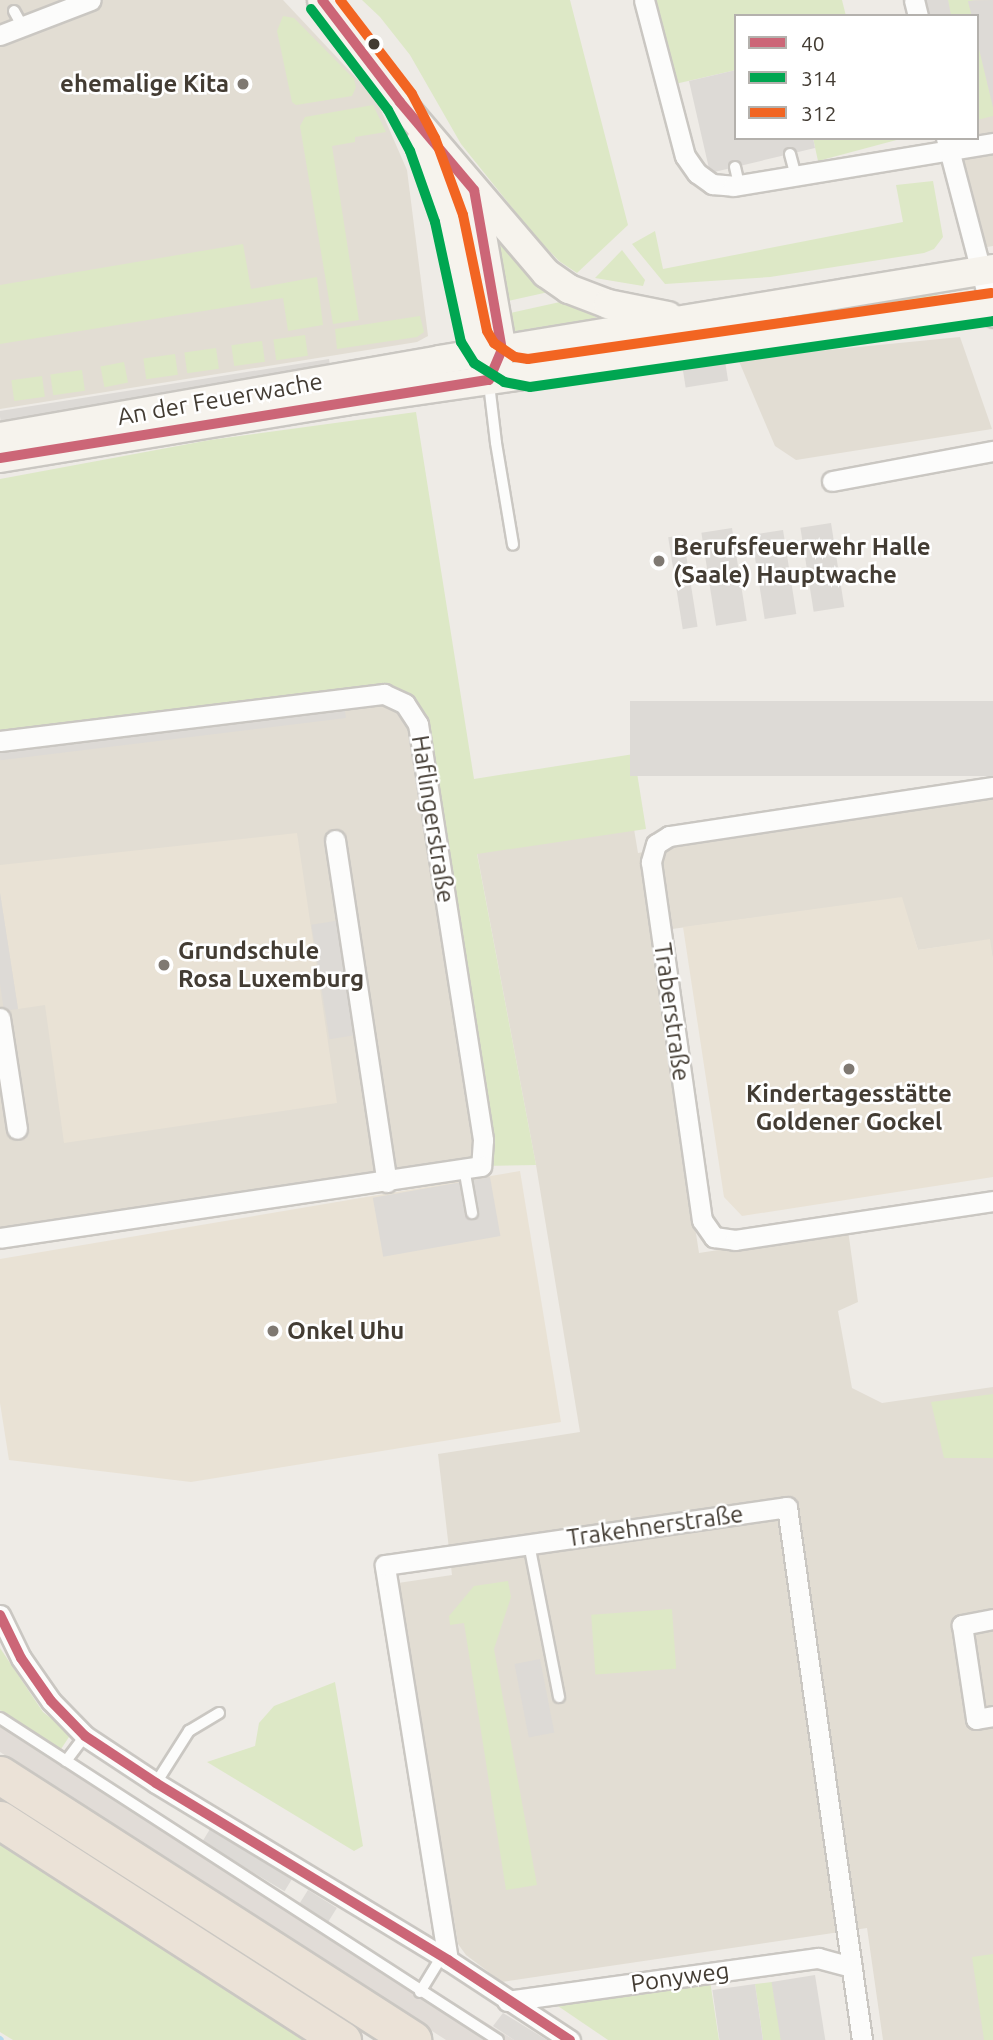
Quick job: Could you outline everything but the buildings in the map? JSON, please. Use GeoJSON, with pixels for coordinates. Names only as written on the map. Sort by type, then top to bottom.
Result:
{"type":"FeatureCollection","features":[{"type":"Feature","properties":{"kind":"highway"},"geometry":{"type":"LineString","coordinates":[[0,1775],[412,2040]]}},
{"type":"Feature","properties":{"kind":"highway"},"geometry":{"type":"LineString","coordinates":[[0,1820],[342,2040]]}},
{"type":"Feature","properties":{"kind":"street"},"geometry":{"type":"LineString","coordinates":[[322,0],[400,102],[546,273],[569,289],[608,304],[684,319]]}},
{"type":"Feature","properties":{"kind":"street"},"geometry":{"type":"LineString","coordinates":[[644,0],[690,164],[702,178],[712,184],[737,176],[796,177],[948,145],[993,143]]}},
{"type":"Feature","properties":{"kind":"street"},"geometry":{"type":"LineString","coordinates":[[0,35],[18,19],[83,2]]}},
{"type":"Feature","properties":{"kind":"street"},"geometry":{"type":"LineString","coordinates":[[400,102],[423,145],[439,185],[474,336],[493,361]]}},
{"type":"Feature","properties":{"kind":"street"},"geometry":{"type":"LineString","coordinates":[[948,145],[987,270],[992,311]]}},
{"type":"Feature","properties":{"kind":"street"},"geometry":{"type":"LineString","coordinates":[[474,190],[493,361]]}},
{"type":"Feature","properties":{"kind":"street","name":"An der Feuerwache"},"geometry":{"type":"LineString","coordinates":[[0,458],[345,401],[493,361],[684,319],[987,270]]}},
{"type":"Feature","properties":{"kind":"street"},"geometry":{"type":"LineString","coordinates":[[439,360],[457,328],[466,301]]}},
{"type":"Feature","properties":{"kind":"street","name":"An der Feuerwache"},"geometry":{"type":"LineString","coordinates":[[0,437],[439,360],[493,361],[528,373],[992,311]]}},
{"type":"Feature","properties":{"kind":"street"},"geometry":{"type":"LineString","coordinates":[[832,481],[993,450]]}},
{"type":"Feature","properties":{"kind":"street","name":"Haflingerstraße"},"geometry":{"type":"LineString","coordinates":[[0,741],[384,694],[405,705],[418,724],[483,1140],[481,1166],[464,1168]]}},
{"type":"Feature","properties":{"kind":"street","name":"Traberstraße"},"geometry":{"type":"LineString","coordinates":[[993,787],[669,836],[656,844],[651,862],[702,1220],[714,1237],[735,1240],[993,1201]]}},
{"type":"Feature","properties":{"kind":"street"},"geometry":{"type":"LineString","coordinates":[[335,840],[387,1182]]}},
{"type":"Feature","properties":{"kind":"street"},"geometry":{"type":"LineString","coordinates":[[0,1018],[17,1129]]}},
{"type":"Feature","properties":{"kind":"street"},"geometry":{"type":"LineString","coordinates":[[0,1238],[387,1182],[464,1168]]}},
{"type":"Feature","properties":{"kind":"street","name":"Trakehnerstraße"},"geometry":{"type":"LineString","coordinates":[[445,1958],[385,1565],[788,1507],[862,2040]]}},
{"type":"Feature","properties":{"kind":"street"},"geometry":{"type":"LineString","coordinates":[[0,1615],[21,1658],[51,1700],[85,1735],[156,1783],[445,1958],[570,2040]]}},
{"type":"Feature","properties":{"kind":"street"},"geometry":{"type":"LineString","coordinates":[[993,1619],[962,1625],[976,1719],[993,1716]]}},
{"type":"Feature","properties":{"kind":"street","name":"Ponyweg"},"geometry":{"type":"LineString","coordinates":[[507,2001],[818,1958],[852,1967]]}},
{"type":"Feature","properties":{"kind":"lane"},"geometry":{"type":"LineString","coordinates":[[790,154],[796,177]]}},
{"type":"Feature","properties":{"kind":"lane"},"geometry":{"type":"LineString","coordinates":[[493,361],[496,443],[513,545]]}},
{"type":"Feature","properties":{"kind":"lane"},"geometry":{"type":"LineString","coordinates":[[464,1168],[472,1213]]}},
{"type":"Feature","properties":{"kind":"lane"},"geometry":{"type":"LineString","coordinates":[[529,1544],[559,1697]]}},
{"type":"Feature","properties":{"kind":"lane"},"geometry":{"type":"LineString","coordinates":[[156,1783],[189,1731],[219,1713]]}},
{"type":"Feature","properties":{"kind":"lane"},"geometry":{"type":"LineString","coordinates":[[0,1718],[419,1992],[498,2040]]}},
{"type":"Feature","properties":{"kind":"lane"},"geometry":{"type":"LineString","coordinates":[[66,1761],[85,1735]]}},
{"type":"Feature","properties":{"kind":"lane"},"geometry":{"type":"LineString","coordinates":[[419,1992],[445,1958]]}},
{"type":"Feature","properties":{"kind":"shaded area"},"geometry":{"type":"Polygon","coordinates":[[[0,0],[283,0],[376,99],[407,170],[428,336],[417,342],[0,409],[0,0]]]}},
{"type":"Feature","properties":{"kind":"shaded area"},"geometry":{"type":"Polygon","coordinates":[[[914,0],[993,0],[993,246],[975,249],[947,140],[979,140],[979,14],[918,14],[914,0]]]}},
{"type":"Feature","properties":{"kind":"shaded area"},"geometry":{"type":"Polygon","coordinates":[[[925,0],[948,0],[951,14],[928,14],[925,0]]]}},
{"type":"Feature","properties":{"kind":"shaded area"},"geometry":{"type":"Polygon","coordinates":[[[993,0],[993,107],[979,48],[979,14],[971,14],[968,1],[993,0]]]}},
{"type":"Feature","properties":{"kind":"shaded area"},"geometry":{"type":"Polygon","coordinates":[[[734,70],[734,140],[813,140],[815,148],[710,173],[689,81],[734,70]]]}},
{"type":"Feature","properties":{"kind":"shaded area"},"geometry":{"type":"Polygon","coordinates":[[[960,337],[992,429],[796,460],[775,446],[738,359],[960,337]]]}},
{"type":"Feature","properties":{"kind":"shaded area"},"geometry":{"type":"Polygon","coordinates":[[[329,359],[331,372],[1,424],[0,411],[329,359]]]}},
{"type":"Feature","properties":{"kind":"shaded area"},"geometry":{"type":"Polygon","coordinates":[[[725,361],[728,381],[686,387],[683,368],[725,361]]]}},
{"type":"Feature","properties":{"kind":"shaded area"},"geometry":{"type":"Polygon","coordinates":[[[831,523],[844,607],[814,612],[800,528],[831,523]]]}},
{"type":"Feature","properties":{"kind":"shaded area"},"geometry":{"type":"Polygon","coordinates":[[[732,528],[747,621],[716,626],[701,533],[732,528]]]}},
{"type":"Feature","properties":{"kind":"shaded area"},"geometry":{"type":"Polygon","coordinates":[[[783,530],[796,614],[765,619],[751,535],[783,530]]]}},
{"type":"Feature","properties":{"kind":"shaded area"},"geometry":{"type":"Polygon","coordinates":[[[683,535],[698,627],[683,629],[668,537],[683,535]]]}},
{"type":"Feature","properties":{"kind":"shaded area"},"geometry":{"type":"Polygon","coordinates":[[[384,694],[418,724],[481,1166],[0,1238],[0,741],[384,694]]]}},
{"type":"Feature","properties":{"kind":"shaded area"},"geometry":{"type":"Polygon","coordinates":[[[630,701],[993,701],[993,776],[630,776],[630,701]]]}},
{"type":"Feature","properties":{"kind":"shaded area"},"geometry":{"type":"Polygon","coordinates":[[[344,702],[346,718],[1,760],[0,744],[344,702]]]}},
{"type":"Feature","properties":{"kind":"shaded area"},"geometry":{"type":"Polygon","coordinates":[[[993,799],[993,960],[989,940],[918,950],[901,898],[650,932],[699,1253],[848,1230],[858,1302],[838,1311],[852,1388],[882,1403],[993,1387],[993,2040],[883,2040],[867,1928],[502,1982],[466,1955],[458,1944],[398,1583],[452,1575],[438,1454],[580,1432],[536,1165],[477,853],[634,829],[638,853],[993,799]]]}},
{"type":"Feature","properties":{"kind":"shaded area","name":"Grundschule Rosa Luxemburg"},"geometry":{"type":"Polygon","coordinates":[[[297,833],[337,1103],[64,1143],[45,1005],[18,1009],[0,893],[0,865],[297,833]]]}},
{"type":"Feature","properties":{"kind":"shaded area"},"geometry":{"type":"Polygon","coordinates":[[[0,893],[18,1009],[4,1011],[0,984],[0,893]]]}},
{"type":"Feature","properties":{"kind":"shaded area","name":"Kindertagesstätte Goldener Gockel"},"geometry":{"type":"Polygon","coordinates":[[[902,897],[918,950],[990,939],[993,960],[993,1177],[742,1216],[724,1197],[683,927],[902,897]]]}},
{"type":"Feature","properties":{"kind":"shaded area"},"geometry":{"type":"Polygon","coordinates":[[[341,920],[359,1035],[330,1039],[311,925],[341,920]]]}},
{"type":"Feature","properties":{"kind":"shaded area","name":"Onkel Uhu"},"geometry":{"type":"Polygon","coordinates":[[[520,1171],[561,1422],[191,1482],[9,1460],[0,1403],[0,1259],[520,1171]]]}},
{"type":"Feature","properties":{"kind":"shaded area"},"geometry":{"type":"Polygon","coordinates":[[[490,1177],[500,1236],[383,1257],[373,1198],[490,1177]]]}},
{"type":"Feature","properties":{"kind":"shaded area"},"geometry":{"type":"Polygon","coordinates":[[[540,1659],[554,1733],[529,1738],[514,1664],[540,1659]]]}},
{"type":"Feature","properties":{"kind":"shaded area"},"geometry":{"type":"Polygon","coordinates":[[[0,1710],[514,2040],[446,2040],[0,1752],[0,1710]]]}},
{"type":"Feature","properties":{"kind":"shaded area"},"geometry":{"type":"Polygon","coordinates":[[[210,1829],[292,1878],[285,1891],[202,1842],[210,1829]]]}},
{"type":"Feature","properties":{"kind":"shaded area"},"geometry":{"type":"Polygon","coordinates":[[[308,1890],[337,1908],[328,1922],[300,1904],[308,1890]]]}},
{"type":"Feature","properties":{"kind":"shaded area"},"geometry":{"type":"Polygon","coordinates":[[[815,1975],[825,2040],[781,2040],[772,1982],[815,1975]]]}},
{"type":"Feature","properties":{"kind":"shaded area"},"geometry":{"type":"Polygon","coordinates":[[[755,1984],[763,2040],[719,2040],[712,1990],[755,1984]]]}},
{"type":"Feature","properties":{"kind":"shaded area"},"geometry":{"type":"Polygon","coordinates":[[[503,2013],[547,2040],[514,2040],[493,2026],[503,2013]]]}},
{"type":"Feature","properties":{"kind":"green space"},"geometry":{"type":"Polygon","coordinates":[[[362,0],[570,0],[628,225],[577,273],[559,261],[534,235],[461,144],[410,55],[380,17],[362,0]]]}},
{"type":"Feature","properties":{"kind":"green space"},"geometry":{"type":"Polygon","coordinates":[[[654,0],[842,0],[846,14],[734,14],[734,70],[675,84],[654,0]]]}},
{"type":"Feature","properties":{"kind":"green space"},"geometry":{"type":"Polygon","coordinates":[[[948,0],[974,0],[968,2],[971,14],[951,14],[948,0]]]}},
{"type":"Feature","properties":{"kind":"green space"},"geometry":{"type":"Polygon","coordinates":[[[283,16],[294,18],[354,79],[356,87],[352,96],[296,105],[292,102],[277,31],[283,16]]]}},
{"type":"Feature","properties":{"kind":"green space"},"geometry":{"type":"Polygon","coordinates":[[[979,48],[993,107],[993,116],[979,120],[979,48]]]}},
{"type":"Feature","properties":{"kind":"green space"},"geometry":{"type":"Polygon","coordinates":[[[373,105],[386,132],[355,137],[355,142],[332,146],[359,320],[333,324],[300,126],[305,117],[373,105]]]}},
{"type":"Feature","properties":{"kind":"green space"},"geometry":{"type":"Polygon","coordinates":[[[813,140],[897,140],[818,161],[813,140]]]}},
{"type":"Feature","properties":{"kind":"green space"},"geometry":{"type":"Polygon","coordinates":[[[933,181],[943,237],[934,249],[924,253],[770,277],[665,284],[632,244],[655,231],[663,269],[903,222],[896,185],[933,181]]]}},
{"type":"Feature","properties":{"kind":"green space"},"geometry":{"type":"Polygon","coordinates":[[[486,220],[553,291],[499,303],[486,220]]]}},
{"type":"Feature","properties":{"kind":"green space"},"geometry":{"type":"Polygon","coordinates":[[[243,244],[251,289],[317,277],[323,325],[288,331],[283,298],[0,344],[0,285],[243,244]]]}},
{"type":"Feature","properties":{"kind":"green space"},"geometry":{"type":"Polygon","coordinates":[[[622,250],[645,280],[643,286],[595,278],[622,250]]]}},
{"type":"Feature","properties":{"kind":"green space"},"geometry":{"type":"Polygon","coordinates":[[[936,291],[937,301],[673,343],[672,331],[936,291]]]}},
{"type":"Feature","properties":{"kind":"green space"},"geometry":{"type":"Polygon","coordinates":[[[569,300],[597,318],[516,331],[510,330],[501,315],[569,300]]]}},
{"type":"Feature","properties":{"kind":"green space"},"geometry":{"type":"Polygon","coordinates":[[[420,316],[424,332],[417,337],[337,349],[335,329],[420,316]]]}},
{"type":"Feature","properties":{"kind":"green space"},"geometry":{"type":"Polygon","coordinates":[[[305,335],[308,356],[276,360],[273,339],[305,335]]]}},
{"type":"Feature","properties":{"kind":"green space"},"geometry":{"type":"Polygon","coordinates":[[[262,341],[265,362],[234,366],[231,345],[262,341]]]}},
{"type":"Feature","properties":{"kind":"green space"},"geometry":{"type":"Polygon","coordinates":[[[216,348],[219,369],[187,373],[184,352],[216,348]]]}},
{"type":"Feature","properties":{"kind":"green space"},"geometry":{"type":"Polygon","coordinates":[[[175,354],[178,375],[146,379],[143,358],[175,354]]]}},
{"type":"Feature","properties":{"kind":"green space"},"geometry":{"type":"Polygon","coordinates":[[[124,362],[128,383],[104,387],[100,367],[124,362]]]}},
{"type":"Feature","properties":{"kind":"green space"},"geometry":{"type":"Polygon","coordinates":[[[82,370],[85,391],[53,395],[50,374],[82,370]]]}},
{"type":"Feature","properties":{"kind":"green space"},"geometry":{"type":"Polygon","coordinates":[[[42,376],[45,397],[14,401],[11,380],[42,376]]]}},
{"type":"Feature","properties":{"kind":"green space"},"geometry":{"type":"Polygon","coordinates":[[[416,412],[474,779],[634,754],[646,829],[477,854],[536,1165],[481,1166],[418,724],[383,694],[0,741],[0,479],[210,440],[416,412]]]}},
{"type":"Feature","properties":{"kind":"green space"},"geometry":{"type":"Polygon","coordinates":[[[993,1394],[993,1458],[944,1458],[931,1402],[993,1394]]]}},
{"type":"Feature","properties":{"kind":"green space"},"geometry":{"type":"Polygon","coordinates":[[[508,1581],[511,1597],[494,1649],[537,1885],[506,1890],[464,1623],[450,1625],[449,1616],[474,1586],[508,1581]]]}},
{"type":"Feature","properties":{"kind":"green space"},"geometry":{"type":"Polygon","coordinates":[[[672,1609],[676,1669],[595,1675],[591,1615],[672,1609]]]}},
{"type":"Feature","properties":{"kind":"green space"},"geometry":{"type":"Polygon","coordinates":[[[0,1648],[43,1712],[71,1734],[61,1749],[0,1710],[0,1648]]]}},
{"type":"Feature","properties":{"kind":"green space"},"geometry":{"type":"Polygon","coordinates":[[[335,1682],[363,1846],[354,1851],[207,1762],[255,1746],[259,1723],[274,1706],[335,1682]]]}},
{"type":"Feature","properties":{"kind":"green space"},"geometry":{"type":"Polygon","coordinates":[[[0,1838],[338,2040],[13,2040],[0,2032],[0,1838]]]}},
{"type":"Feature","properties":{"kind":"green space"},"geometry":{"type":"Polygon","coordinates":[[[993,1954],[993,2040],[984,2040],[972,1957],[993,1954]]]}},
{"type":"Feature","properties":{"kind":"green space"},"geometry":{"type":"Polygon","coordinates":[[[710,1981],[719,2040],[608,2040],[555,2004],[710,1981]]]}},
{"type":"Feature","properties":{"kind":"green space"},"geometry":{"type":"Polygon","coordinates":[[[772,1982],[782,2040],[763,2040],[755,1984],[772,1982]]]}},
{"type":"Feature","properties":{"kind":"transit line","name":"40"},"geometry":{"type":"LineString","coordinates":[[0,458],[489,380],[502,350],[474,190],[400,102],[322,0]]}},
{"type":"Feature","properties":{"kind":"transit line","name":"312"},"geometry":{"type":"LineString","coordinates":[[340,0],[412,94],[435,138],[463,215],[487,331],[494,343],[515,357],[528,359],[991,293]]}},
{"type":"Feature","properties":{"kind":"transit line","name":"314"},"geometry":{"type":"LineString","coordinates":[[311,9],[388,110],[410,151],[435,222],[461,342],[474,363],[504,382],[530,387],[993,321]]}},
{"type":"Feature","properties":{"kind":"transit line","name":"40"},"geometry":{"type":"LineString","coordinates":[[0,1615],[21,1658],[51,1701],[85,1736],[156,1783],[448,1960],[570,2040]]}},
{"type":"Feature","properties":{"kind":"place","name":"ehemalige Kita"},"geometry":{"type":"Point","coordinates":[243,84]}},
{"type":"Feature","properties":{"kind":"place","name":"Berufsfeuerwehr Halle (Saale) Hauptwache"},"geometry":{"type":"Point","coordinates":[659,561]}},
{"type":"Feature","properties":{"kind":"place","name":"Grundschule Rosa Luxemburg"},"geometry":{"type":"Point","coordinates":[164,965]}},
{"type":"Feature","properties":{"kind":"place","name":"Kindertagesstätte Goldener Gockel"},"geometry":{"type":"Point","coordinates":[849,1069]}},
{"type":"Feature","properties":{"kind":"place","name":"Onkel Uhu"},"geometry":{"type":"Point","coordinates":[273,1331]}}]}
